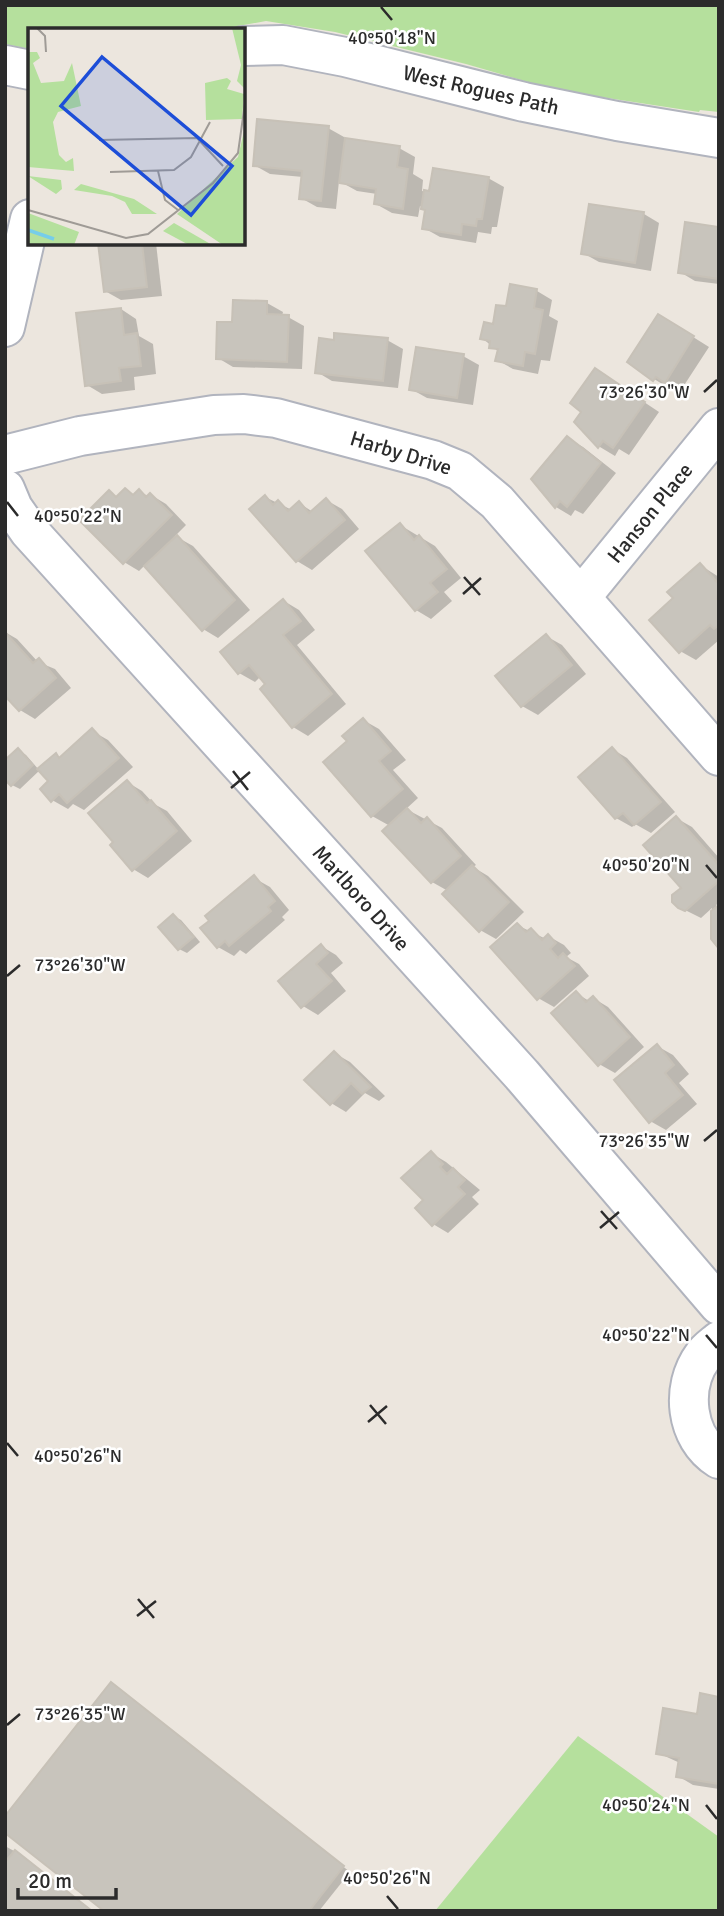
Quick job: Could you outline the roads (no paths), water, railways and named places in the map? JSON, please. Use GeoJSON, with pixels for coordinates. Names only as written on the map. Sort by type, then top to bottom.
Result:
{"type":"FeatureCollection","features":[{"type":"Feature","properties":{"kind":"street","name":"West Rogues Path"},"geometry":{"type":"LineString","coordinates":[[245,46],[283,45],[345,57],[551,107],[719,138]]}},
{"type":"Feature","properties":{"kind":"street"},"geometry":{"type":"LineString","coordinates":[[5,65],[28,70]]}},
{"type":"Feature","properties":{"kind":"street"},"geometry":{"type":"LineString","coordinates":[[5,327],[28,228]]}},
{"type":"Feature","properties":{"kind":"street","name":"Harby Drive"},"geometry":{"type":"LineString","coordinates":[[5,455],[80,436],[214,415],[244,414],[276,418],[433,460],[460,471],[497,502],[719,755]]}},
{"type":"Feature","properties":{"kind":"street","name":"Hanson Place"},"geometry":{"type":"LineString","coordinates":[[581,597],[719,428]]}},
{"type":"Feature","properties":{"kind":"street","name":"Marlboro Drive"},"geometry":{"type":"LineString","coordinates":[[5,489],[13,508],[29,531],[522,1075],[719,1305]]}},
{"type":"Feature","properties":{"kind":"street"},"geometry":{"type":"LineString","coordinates":[[719,1341],[703,1355],[692,1374],[688,1396],[690,1418],[698,1438],[719,1459]]}}]}
